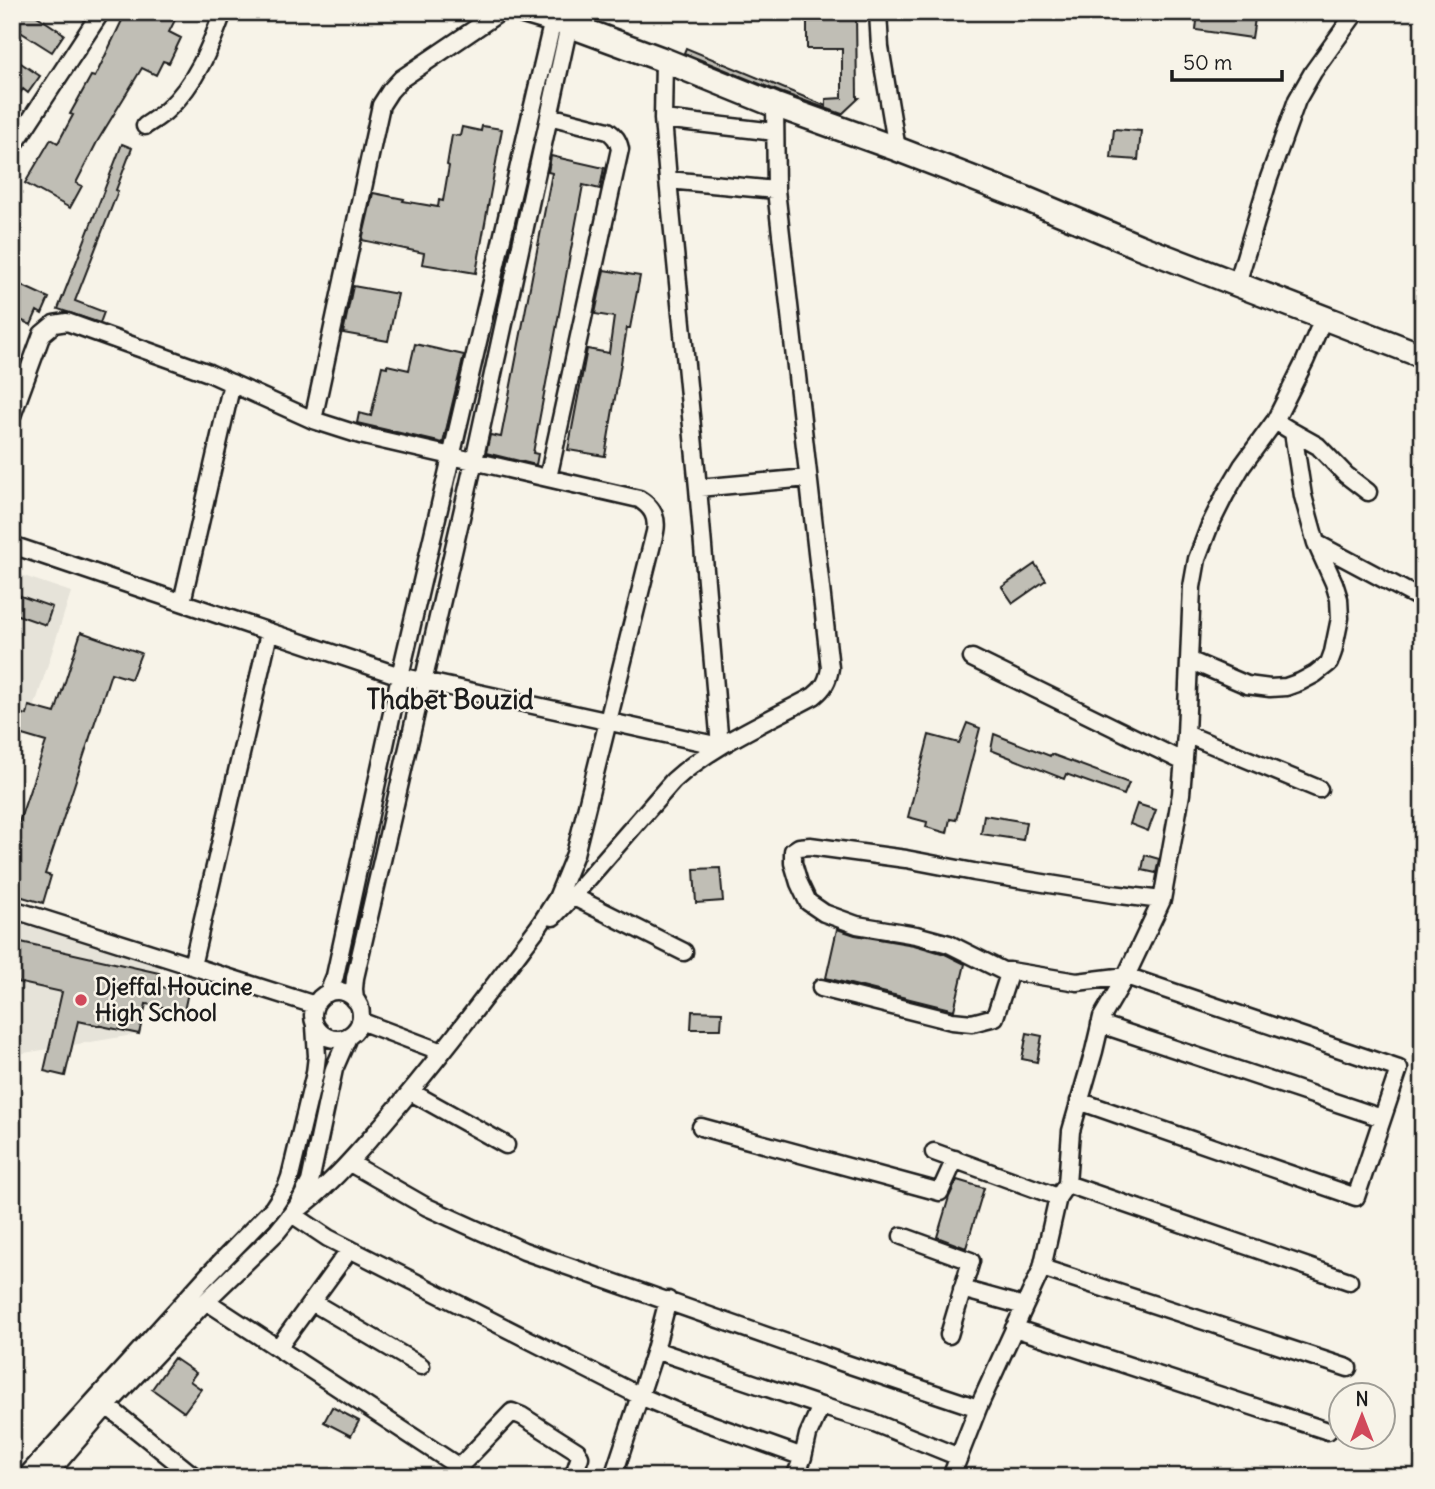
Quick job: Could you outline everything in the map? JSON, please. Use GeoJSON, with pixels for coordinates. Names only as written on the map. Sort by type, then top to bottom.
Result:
{"type":"FeatureCollection","features":[{"type":"Feature","properties":{"kind":"street"},"geometry":{"type":"LineString","coordinates":[[12,148],[101,12]]}},
{"type":"Feature","properties":{"kind":"street"},"geometry":{"type":"LineString","coordinates":[[145,126],[168,109],[190,84],[209,52],[223,12]]}},
{"type":"Feature","properties":{"kind":"street"},"geometry":{"type":"LineString","coordinates":[[313,421],[382,105],[401,79],[500,12]]}},
{"type":"Feature","properties":{"kind":"street"},"geometry":{"type":"LineString","coordinates":[[525,12],[573,22],[775,105],[1024,198],[1138,246],[1423,356]]}},
{"type":"Feature","properties":{"kind":"street"},"geometry":{"type":"LineString","coordinates":[[878,12],[880,47],[897,149]]}},
{"type":"Feature","properties":{"kind":"street"},"geometry":{"type":"LineString","coordinates":[[1237,284],[1269,178],[1297,100],[1313,72],[1356,12]]}},
{"type":"Feature","properties":{"kind":"street"},"geometry":{"type":"LineString","coordinates":[[315,1026],[329,1038],[342,1039],[356,1030],[360,1021],[360,1010],[355,1000],[355,978],[474,461],[549,116],[573,22]]}},
{"type":"Feature","properties":{"kind":"street"},"geometry":{"type":"LineString","coordinates":[[328,993],[335,976],[451,456],[573,22]]}},
{"type":"Feature","properties":{"kind":"street"},"geometry":{"type":"LineString","coordinates":[[664,60],[663,119],[720,746]]}},
{"type":"Feature","properties":{"kind":"street"},"geometry":{"type":"LineString","coordinates":[[292,1214],[316,1196],[349,1163],[411,1092],[549,912],[673,781],[720,746],[814,696],[828,679],[830,668],[776,190],[775,105]]}},
{"type":"Feature","properties":{"kind":"street"},"geometry":{"type":"LineString","coordinates":[[548,478],[620,149],[614,135],[608,131],[549,116]]}},
{"type":"Feature","properties":{"kind":"street"},"geometry":{"type":"LineString","coordinates":[[663,119],[775,132]]}},
{"type":"Feature","properties":{"kind":"street"},"geometry":{"type":"LineString","coordinates":[[668,180],[776,190]]}},
{"type":"Feature","properties":{"kind":"street"},"geometry":{"type":"LineString","coordinates":[[951,1477],[978,1408],[1042,1268],[1063,1190],[1071,1131],[1102,1017],[1126,976],[1162,900],[1181,794],[1192,587],[1197,559],[1225,495],[1275,421],[1324,317]]}},
{"type":"Feature","properties":{"kind":"street"},"geometry":{"type":"LineString","coordinates":[[12,416],[39,340],[47,328],[60,322],[73,323],[209,373],[313,421],[355,434],[639,499],[651,508],[656,519],[655,532],[567,894]]}},
{"type":"Feature","properties":{"kind":"street"},"geometry":{"type":"LineString","coordinates":[[182,603],[232,383]]}},
{"type":"Feature","properties":{"kind":"street"},"geometry":{"type":"LineString","coordinates":[[1275,421],[1318,446],[1346,475],[1368,492]]}},
{"type":"Feature","properties":{"kind":"street"},"geometry":{"type":"LineString","coordinates":[[1189,660],[1247,685],[1270,688],[1286,687],[1300,682],[1329,663],[1340,618],[1339,599],[1316,543],[1303,496],[1293,432]]}},
{"type":"Feature","properties":{"kind":"street"},"geometry":{"type":"LineString","coordinates":[[698,488],[808,478]]}},
{"type":"Feature","properties":{"kind":"street"},"geometry":{"type":"LineString","coordinates":[[1316,543],[1423,600]]}},
{"type":"Feature","properties":{"kind":"street"},"geometry":{"type":"LineString","coordinates":[[12,545],[400,676],[720,746]]}},
{"type":"Feature","properties":{"kind":"street"},"geometry":{"type":"LineString","coordinates":[[192,966],[269,633]]}},
{"type":"Feature","properties":{"kind":"street"},"geometry":{"type":"LineString","coordinates":[[972,658],[1184,762]]}},
{"type":"Feature","properties":{"kind":"street"},"geometry":{"type":"LineString","coordinates":[[1186,734],[1319,789]]}},
{"type":"Feature","properties":{"kind":"street"},"geometry":{"type":"LineString","coordinates":[[1079,1101],[1356,1197],[1399,1069],[1126,976],[1077,982],[1003,971],[949,943],[857,925],[824,913],[808,902],[793,863],[793,851],[799,847],[810,846],[865,853],[1162,900]]}},
{"type":"Feature","properties":{"kind":"street"},"geometry":{"type":"LineString","coordinates":[[567,894],[684,952]]}},
{"type":"Feature","properties":{"kind":"street"},"geometry":{"type":"LineString","coordinates":[[12,909],[315,1006]]}},
{"type":"Feature","properties":{"kind":"street"},"geometry":{"type":"LineString","coordinates":[[821,988],[952,1021],[972,1023],[995,1017],[1010,971]]}},
{"type":"Feature","properties":{"kind":"street"},"geometry":{"type":"LineString","coordinates":[[25,1477],[280,1199],[290,1177],[315,1073],[315,1006],[322,996],[328,993],[342,992],[355,1000]]}},
{"type":"Feature","properties":{"kind":"street"},"geometry":{"type":"LineString","coordinates":[[360,1021],[442,1052]]}},
{"type":"Feature","properties":{"kind":"street"},"geometry":{"type":"LineString","coordinates":[[1100,1024],[1382,1118]]}},
{"type":"Feature","properties":{"kind":"street"},"geometry":{"type":"LineString","coordinates":[[46,1477],[107,1406],[292,1214],[310,1182],[334,1069],[348,1037]]}},
{"type":"Feature","properties":{"kind":"street"},"geometry":{"type":"LineString","coordinates":[[411,1092],[506,1145]]}},
{"type":"Feature","properties":{"kind":"street"},"geometry":{"type":"LineString","coordinates":[[701,1127],[940,1192],[955,1159]]}},
{"type":"Feature","properties":{"kind":"street"},"geometry":{"type":"LineString","coordinates":[[934,1152],[1349,1281]]}},
{"type":"Feature","properties":{"kind":"street"},"geometry":{"type":"LineString","coordinates":[[349,1163],[427,1207],[524,1251],[978,1408]]}},
{"type":"Feature","properties":{"kind":"street"},"geometry":{"type":"LineString","coordinates":[[292,1214],[328,1238],[639,1396],[803,1457]]}},
{"type":"Feature","properties":{"kind":"street"},"geometry":{"type":"LineString","coordinates":[[902,1236],[971,1261],[949,1335]]}},
{"type":"Feature","properties":{"kind":"street"},"geometry":{"type":"LineString","coordinates":[[278,1349],[350,1249]]}},
{"type":"Feature","properties":{"kind":"street"},"geometry":{"type":"LineString","coordinates":[[1042,1268],[1348,1368]]}},
{"type":"Feature","properties":{"kind":"street"},"geometry":{"type":"LineString","coordinates":[[962,1289],[1024,1306]]}},
{"type":"Feature","properties":{"kind":"street"},"geometry":{"type":"LineString","coordinates":[[613,1477],[655,1350],[668,1300]]}},
{"type":"Feature","properties":{"kind":"street"},"geometry":{"type":"LineString","coordinates":[[206,1301],[461,1472],[509,1414],[515,1413],[577,1451],[580,1457],[573,1477]]}},
{"type":"Feature","properties":{"kind":"street"},"geometry":{"type":"LineString","coordinates":[[312,1302],[421,1366]]}},
{"type":"Feature","properties":{"kind":"street"},"geometry":{"type":"LineString","coordinates":[[1014,1328],[1326,1430]]}},
{"type":"Feature","properties":{"kind":"street"},"geometry":{"type":"LineString","coordinates":[[655,1350],[875,1423],[959,1457]]}},
{"type":"Feature","properties":{"kind":"street"},"geometry":{"type":"LineString","coordinates":[[107,1406],[195,1477]]}},
{"type":"Feature","properties":{"kind":"street"},"geometry":{"type":"LineString","coordinates":[[795,1477],[808,1435],[821,1406]]}},
{"type":"Feature","properties":{"kind":"shaded area"},"geometry":{"type":"Polygon","coordinates":[[[12,572],[71,592],[28,727],[12,722],[12,572]]]}},
{"type":"Feature","properties":{"kind":"shaded area","name":"Djeffal Houcine High School"},"geometry":{"type":"Polygon","coordinates":[[[12,916],[160,965],[139,1034],[12,1055],[12,916]]]}},
{"type":"Feature","properties":{"kind":"building"},"geometry":{"type":"Polygon","coordinates":[[[12,12],[31,12],[64,34],[52,52],[19,31],[21,29],[12,23],[12,12]]]}},
{"type":"Feature","properties":{"kind":"building"},"geometry":{"type":"Polygon","coordinates":[[[126,12],[179,12],[169,32],[181,38],[169,63],[163,61],[156,75],[142,68],[97,142],[76,183],[82,186],[70,208],[25,183],[51,139],[58,143],[73,115],[70,114],[91,76],[95,77],[126,12]]]}},
{"type":"Feature","properties":{"kind":"building"},"geometry":{"type":"Polygon","coordinates":[[[807,12],[856,12],[859,98],[842,114],[684,53],[686,48],[826,106],[826,99],[842,98],[842,49],[807,49],[807,12]]]}},
{"type":"Feature","properties":{"kind":"building"},"geometry":{"type":"Polygon","coordinates":[[[1198,12],[1256,12],[1252,38],[1196,30],[1198,12]]]}},
{"type":"Feature","properties":{"kind":"building"},"geometry":{"type":"Polygon","coordinates":[[[12,57],[40,76],[28,93],[23,89],[12,104],[12,57]]]}},
{"type":"Feature","properties":{"kind":"building"},"geometry":{"type":"Polygon","coordinates":[[[482,126],[502,129],[476,273],[422,264],[424,253],[362,240],[373,193],[438,207],[439,200],[443,201],[452,135],[460,136],[462,127],[481,131],[482,126]]]}},
{"type":"Feature","properties":{"kind":"building"},"geometry":{"type":"Polygon","coordinates":[[[1114,129],[1141,131],[1138,160],[1111,158],[1114,129]]]}},
{"type":"Feature","properties":{"kind":"building"},"geometry":{"type":"Polygon","coordinates":[[[122,144],[132,148],[75,301],[104,312],[100,323],[58,309],[122,144]]]}},
{"type":"Feature","properties":{"kind":"building"},"geometry":{"type":"Polygon","coordinates":[[[551,156],[604,168],[600,189],[583,185],[533,453],[538,454],[536,465],[486,453],[490,435],[501,437],[552,173],[548,172],[551,156]]]}},
{"type":"Feature","properties":{"kind":"building"},"geometry":{"type":"Polygon","coordinates":[[[604,270],[640,276],[630,328],[627,328],[605,456],[568,450],[587,349],[609,353],[614,317],[595,314],[604,270]]]}},
{"type":"Feature","properties":{"kind":"building"},"geometry":{"type":"Polygon","coordinates":[[[12,281],[49,298],[42,314],[37,311],[31,325],[12,316],[12,281]]]}},
{"type":"Feature","properties":{"kind":"building"},"geometry":{"type":"Polygon","coordinates":[[[353,286],[398,294],[388,341],[343,333],[353,286]]]}},
{"type":"Feature","properties":{"kind":"building"},"geometry":{"type":"Polygon","coordinates":[[[415,344],[464,355],[443,443],[357,423],[359,413],[371,416],[382,366],[409,370],[415,344]]]}},
{"type":"Feature","properties":{"kind":"building"},"geometry":{"type":"Polygon","coordinates":[[[1035,564],[1046,580],[1013,603],[1002,587],[1035,564]]]}},
{"type":"Feature","properties":{"kind":"building"},"geometry":{"type":"Polygon","coordinates":[[[12,593],[52,607],[46,625],[12,613],[12,593]]]}},
{"type":"Feature","properties":{"kind":"building"},"geometry":{"type":"Polygon","coordinates":[[[81,632],[141,653],[131,679],[111,673],[45,874],[51,876],[43,903],[12,894],[12,843],[46,742],[12,732],[12,711],[27,715],[29,706],[55,713],[81,632]]]}},
{"type":"Feature","properties":{"kind":"building"},"geometry":{"type":"Polygon","coordinates":[[[967,723],[980,728],[956,820],[950,819],[947,833],[926,827],[927,822],[908,817],[929,735],[959,743],[967,723]]]}},
{"type":"Feature","properties":{"kind":"building"},"geometry":{"type":"Polygon","coordinates":[[[994,734],[1129,783],[1124,795],[1066,774],[1064,779],[991,750],[994,734]]]}},
{"type":"Feature","properties":{"kind":"building"},"geometry":{"type":"Polygon","coordinates":[[[1137,804],[1156,810],[1148,831],[1130,824],[1137,804]]]}},
{"type":"Feature","properties":{"kind":"building"},"geometry":{"type":"Polygon","coordinates":[[[984,815],[1026,822],[1023,840],[981,834],[984,815]]]}},
{"type":"Feature","properties":{"kind":"building"},"geometry":{"type":"Polygon","coordinates":[[[1145,855],[1159,859],[1156,873],[1142,870],[1145,855]]]}},
{"type":"Feature","properties":{"kind":"building"},"geometry":{"type":"Polygon","coordinates":[[[720,868],[723,901],[696,903],[694,869],[720,868]]]}},
{"type":"Feature","properties":{"kind":"building"},"geometry":{"type":"Polygon","coordinates":[[[837,929],[855,935],[914,945],[945,954],[965,964],[954,1010],[826,978],[837,929]]]}},
{"type":"Feature","properties":{"kind":"building"},"geometry":{"type":"Polygon","coordinates":[[[12,940],[159,973],[156,986],[188,992],[184,1011],[146,1004],[139,1034],[78,1021],[65,1076],[44,1071],[62,992],[12,981],[12,940]]]}},
{"type":"Feature","properties":{"kind":"building"},"geometry":{"type":"Polygon","coordinates":[[[692,1011],[722,1012],[721,1029],[691,1029],[692,1011]]]}},
{"type":"Feature","properties":{"kind":"building"},"geometry":{"type":"Polygon","coordinates":[[[1027,1033],[1042,1036],[1037,1062],[1022,1059],[1027,1033]]]}},
{"type":"Feature","properties":{"kind":"building"},"geometry":{"type":"Polygon","coordinates":[[[957,1180],[984,1188],[966,1248],[937,1237],[957,1180]]]}},
{"type":"Feature","properties":{"kind":"building"},"geometry":{"type":"Polygon","coordinates":[[[174,1358],[196,1373],[190,1381],[201,1389],[184,1412],[152,1389],[174,1358]]]}},
{"type":"Feature","properties":{"kind":"building"},"geometry":{"type":"Polygon","coordinates":[[[332,1407],[359,1421],[351,1436],[324,1422],[332,1407]]]}},
{"type":"Feature","properties":{"kind":"place","name":"Djeffal Houcine High School"},"geometry":{"type":"Point","coordinates":[81,1000]}},
{"type":"Feature","properties":{"kind":"district","name":"Thabet Bouzid"},"geometry":{"type":"Point","coordinates":[450,700]}}]}
